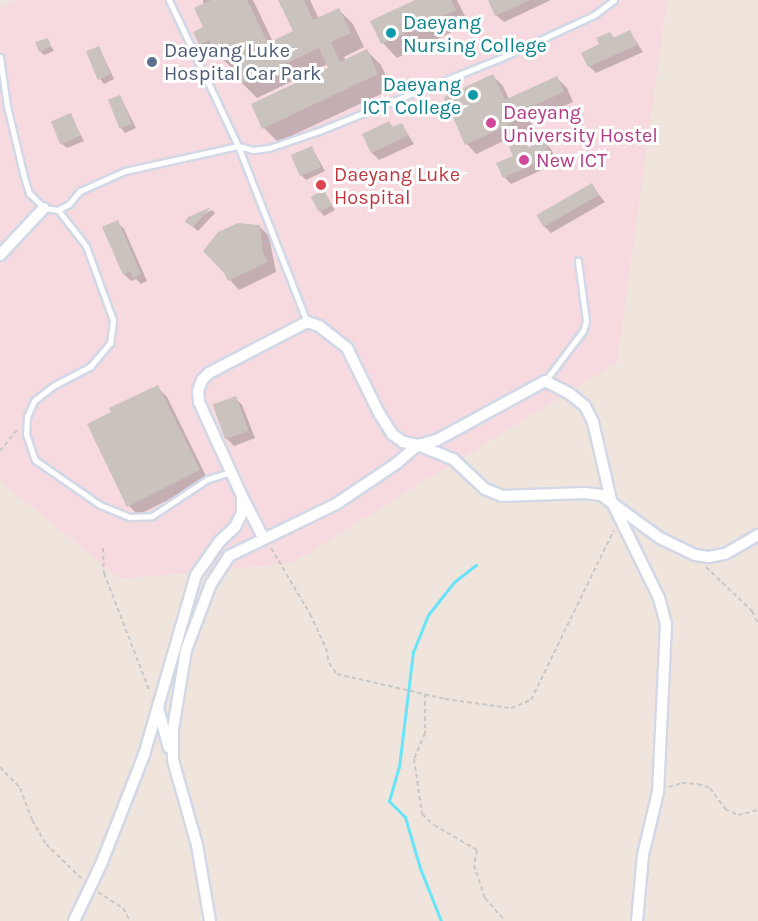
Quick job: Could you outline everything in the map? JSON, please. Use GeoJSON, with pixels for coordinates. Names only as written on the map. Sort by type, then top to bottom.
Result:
{"type":"FeatureCollection","features":[{"type":"Feature","properties":{"kind":"street"},"geometry":{"type":"LineString","coordinates":[[0,255],[44,208]]}},
{"type":"Feature","properties":{"kind":"street"},"geometry":{"type":"LineString","coordinates":[[264,539],[199,402],[198,391],[202,380],[209,373],[307,322],[319,326],[347,348],[392,434],[403,442],[418,445],[453,459],[485,489],[502,496],[585,493],[601,495],[611,500],[629,517],[660,538],[695,555],[725,554],[758,535]]}},
{"type":"Feature","properties":{"kind":"street"},"geometry":{"type":"LineString","coordinates":[[229,556],[336,504],[397,463],[418,445],[437,440],[545,381],[570,394],[585,406],[593,422],[611,500],[659,598],[666,624],[658,784],[643,855],[637,921]]}},
{"type":"Feature","properties":{"kind":"street"},"geometry":{"type":"LineString","coordinates":[[172,760],[173,729],[186,650],[211,584],[229,556],[235,527],[242,513],[242,496]]}},
{"type":"Feature","properties":{"kind":"street"},"geometry":{"type":"LineString","coordinates":[[74,921],[128,799],[196,575],[220,541],[235,527]]}},
{"type":"Feature","properties":{"kind":"street"},"geometry":{"type":"LineString","coordinates":[[158,706],[197,845],[210,921]]}},
{"type":"Feature","properties":{"kind":"lane"},"geometry":{"type":"LineString","coordinates":[[169,0],[238,146],[307,322]]}},
{"type":"Feature","properties":{"kind":"lane"},"geometry":{"type":"LineString","coordinates":[[0,57],[7,106],[29,193],[44,208],[58,210],[69,204],[80,191],[125,171],[238,146],[253,150],[269,148],[319,131],[501,58],[576,24],[607,2],[614,0]]}},
{"type":"Feature","properties":{"kind":"lane"},"geometry":{"type":"LineString","coordinates":[[58,210],[86,246],[113,320],[110,343],[91,366],[53,386],[34,401],[27,417],[26,434],[35,460],[100,505],[129,517],[152,516],[207,479],[232,471]]}},
{"type":"Feature","properties":{"kind":"lane"},"geometry":{"type":"LineString","coordinates":[[545,381],[583,331],[586,321],[578,261]]}},
{"type":"Feature","properties":{"kind":"path"},"geometry":{"type":"LineString","coordinates":[[0,451],[27,417]]}},
{"type":"Feature","properties":{"kind":"path"},"geometry":{"type":"LineString","coordinates":[[264,539],[291,579],[326,648],[329,663],[337,674],[425,694],[511,708],[531,700],[620,520]]}},
{"type":"Feature","properties":{"kind":"path"},"geometry":{"type":"LineString","coordinates":[[103,548],[104,573],[158,706]]}},
{"type":"Feature","properties":{"kind":"path"},"geometry":{"type":"LineString","coordinates":[[695,555],[752,611],[758,624]]}},
{"type":"Feature","properties":{"kind":"path"},"geometry":{"type":"LineString","coordinates":[[425,694],[425,733],[414,759],[414,778],[422,814],[434,825],[477,850],[474,864],[485,898],[505,921]]}},
{"type":"Feature","properties":{"kind":"path"},"geometry":{"type":"LineString","coordinates":[[0,767],[20,788],[32,820],[46,844],[91,886],[123,909],[130,921]]}},
{"type":"Feature","properties":{"kind":"path"},"geometry":{"type":"LineString","coordinates":[[658,784],[671,788],[673,785],[688,783],[710,788],[725,809],[738,815],[758,810]]}},
{"type":"Feature","properties":{"kind":"shaded area","name":"Daeyang Luke Hospital"},"geometry":{"type":"Polygon","coordinates":[[[18,0],[667,0],[617,362],[292,563],[120,579],[0,481],[0,8],[18,0]]]}},
{"type":"Feature","properties":{"kind":"building"},"geometry":{"type":"Polygon","coordinates":[[[211,0],[247,0],[268,43],[293,31],[278,0],[304,0],[313,20],[339,8],[351,33],[331,42],[340,62],[367,49],[378,74],[262,129],[251,104],[328,68],[319,48],[242,84],[225,49],[215,54],[209,40],[199,45],[193,32],[203,27],[194,8],[211,0]]]}},
{"type":"Feature","properties":{"kind":"building","name":"Daeyang Nursing College"},"geometry":{"type":"Polygon","coordinates":[[[415,0],[451,0],[456,10],[381,44],[370,21],[415,0]]]}},
{"type":"Feature","properties":{"kind":"building"},"geometry":{"type":"Polygon","coordinates":[[[488,0],[530,0],[495,16],[488,0]]]}},
{"type":"Feature","properties":{"kind":"building"},"geometry":{"type":"Polygon","coordinates":[[[630,30],[637,45],[588,67],[581,53],[599,44],[596,38],[610,32],[613,38],[630,30]]]}},
{"type":"Feature","properties":{"kind":"building"},"geometry":{"type":"Polygon","coordinates":[[[48,38],[51,46],[39,52],[35,42],[48,38]]]}},
{"type":"Feature","properties":{"kind":"building"},"geometry":{"type":"Polygon","coordinates":[[[99,46],[111,75],[98,80],[86,51],[99,46]]]}},
{"type":"Feature","properties":{"kind":"building"},"geometry":{"type":"Polygon","coordinates":[[[493,74],[505,100],[557,76],[564,92],[521,111],[524,117],[465,145],[449,108],[445,110],[442,103],[445,101],[444,97],[493,74]]]}},
{"type":"Feature","properties":{"kind":"building"},"geometry":{"type":"Polygon","coordinates":[[[120,95],[132,124],[120,129],[108,100],[120,95]]]}},
{"type":"Feature","properties":{"kind":"building"},"geometry":{"type":"Polygon","coordinates":[[[71,113],[81,136],[61,145],[51,122],[71,113]]]}},
{"type":"Feature","properties":{"kind":"building"},"geometry":{"type":"Polygon","coordinates":[[[389,121],[392,127],[402,123],[408,136],[371,153],[362,134],[389,121]]]}},
{"type":"Feature","properties":{"kind":"building","name":"New ICT"},"geometry":{"type":"Polygon","coordinates":[[[524,140],[527,148],[544,140],[551,156],[503,178],[496,163],[513,156],[509,147],[524,140]]]}},
{"type":"Feature","properties":{"kind":"building"},"geometry":{"type":"Polygon","coordinates":[[[312,146],[321,167],[300,176],[291,155],[312,146]]]}},
{"type":"Feature","properties":{"kind":"building"},"geometry":{"type":"Polygon","coordinates":[[[592,183],[599,195],[544,227],[537,215],[592,183]]]}},
{"type":"Feature","properties":{"kind":"building"},"geometry":{"type":"Polygon","coordinates":[[[324,190],[332,205],[319,212],[311,197],[324,190]]]}},
{"type":"Feature","properties":{"kind":"building"},"geometry":{"type":"Polygon","coordinates":[[[211,207],[193,227],[185,222],[188,217],[211,207]]]}},
{"type":"Feature","properties":{"kind":"building"},"geometry":{"type":"Polygon","coordinates":[[[118,220],[141,274],[133,278],[130,271],[123,275],[102,227],[118,220]]]}},
{"type":"Feature","properties":{"kind":"building"},"geometry":{"type":"Polygon","coordinates":[[[238,223],[260,225],[263,253],[268,262],[228,281],[224,273],[203,251],[218,232],[238,223]]]}},
{"type":"Feature","properties":{"kind":"building"},"geometry":{"type":"Polygon","coordinates":[[[158,385],[200,470],[127,507],[87,424],[111,412],[109,408],[158,385]]]}},
{"type":"Feature","properties":{"kind":"building"},"geometry":{"type":"Polygon","coordinates":[[[236,396],[249,431],[225,439],[213,405],[236,396]]]}},
{"type":"Feature","properties":{"kind":"waterway"},"geometry":{"type":"LineString","coordinates":[[441,921],[420,868],[405,817],[389,801],[399,767],[413,652],[428,615],[454,582],[476,565]]}},
{"type":"Feature","properties":{"kind":"place","name":"Daeyang Nursing College"},"geometry":{"type":"Point","coordinates":[391,33]}},
{"type":"Feature","properties":{"kind":"place","name":"Daeyang Luke Hospital Car Park"},"geometry":{"type":"Point","coordinates":[152,62]}},
{"type":"Feature","properties":{"kind":"place","name":"Daeyang ICT College"},"geometry":{"type":"Point","coordinates":[473,95]}},
{"type":"Feature","properties":{"kind":"place","name":"Daeyang University Hostel"},"geometry":{"type":"Point","coordinates":[491,123]}},
{"type":"Feature","properties":{"kind":"place","name":"New ICT"},"geometry":{"type":"Point","coordinates":[524,160]}},
{"type":"Feature","properties":{"kind":"place","name":"Daeyang Luke Hospital"},"geometry":{"type":"Point","coordinates":[321,185]}}]}
